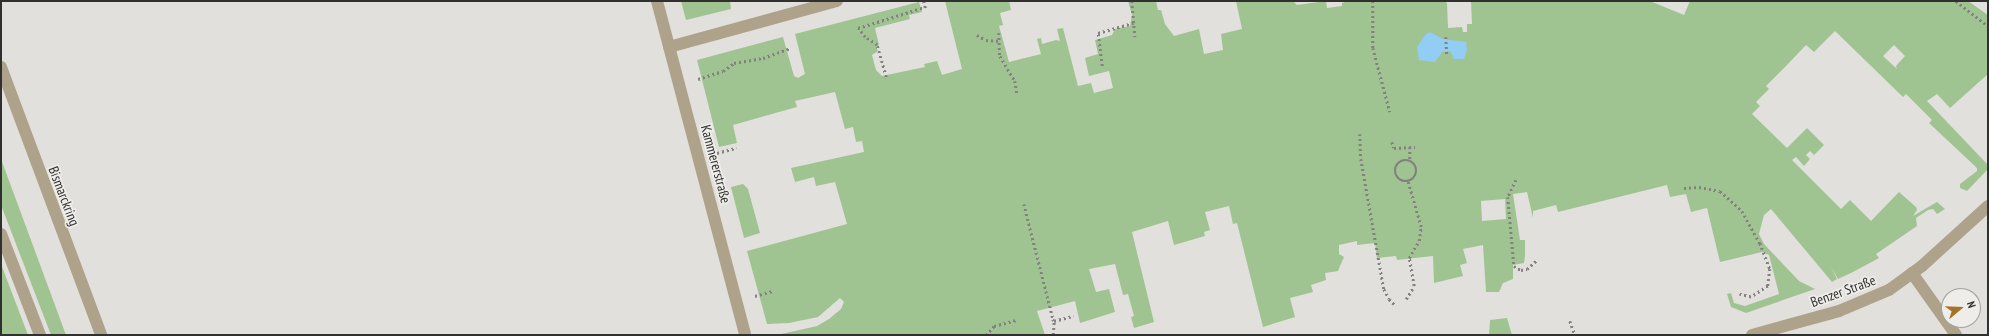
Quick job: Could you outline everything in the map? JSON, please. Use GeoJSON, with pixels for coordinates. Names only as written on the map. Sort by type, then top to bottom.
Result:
{"type":"FeatureCollection","features":[{"type":"Feature","properties":{"kind":"street","name":"Kammererstraße"},"geometry":{"type":"LineString","coordinates":[[657,1],[745,335]]}},
{"type":"Feature","properties":{"kind":"street"},"geometry":{"type":"LineString","coordinates":[[669,47],[837,1]]}},
{"type":"Feature","properties":{"kind":"street","name":"Bismarckring"},"geometry":{"type":"LineString","coordinates":[[1,68],[101,335]]}},
{"type":"Feature","properties":{"kind":"street","name":"Benzer Straße"},"geometry":{"type":"LineString","coordinates":[[1752,335],[1839,311],[1872,299],[1912,273],[1988,206]]}},
{"type":"Feature","properties":{"kind":"street"},"geometry":{"type":"LineString","coordinates":[[1,234],[40,335]]}},
{"type":"Feature","properties":{"kind":"street"},"geometry":{"type":"LineString","coordinates":[[1912,273],[1956,335]]}},
{"type":"Feature","properties":{"kind":"path"},"geometry":{"type":"LineString","coordinates":[[886,77],[877,45],[860,32],[858,28],[926,8],[924,1]]}},
{"type":"Feature","properties":{"kind":"path"},"geometry":{"type":"LineString","coordinates":[[1132,1],[1135,37]]}},
{"type":"Feature","properties":{"kind":"path"},"geometry":{"type":"LineString","coordinates":[[1373,1],[1373,48],[1390,112]]}},
{"type":"Feature","properties":{"kind":"path"},"geometry":{"type":"LineString","coordinates":[[1956,1],[1988,26]]}},
{"type":"Feature","properties":{"kind":"path"},"geometry":{"type":"LineString","coordinates":[[1102,66],[1098,33],[1134,23]]}},
{"type":"Feature","properties":{"kind":"path"},"geometry":{"type":"LineString","coordinates":[[999,33],[1000,56],[1015,81],[1017,93]]}},
{"type":"Feature","properties":{"kind":"path"},"geometry":{"type":"LineString","coordinates":[[977,35],[986,40],[1000,41]]}},
{"type":"Feature","properties":{"kind":"path"},"geometry":{"type":"LineString","coordinates":[[1446,37],[1447,54]]}},
{"type":"Feature","properties":{"kind":"path"},"geometry":{"type":"LineString","coordinates":[[698,79],[723,71],[734,63],[767,57],[790,48]]}},
{"type":"Feature","properties":{"kind":"path"},"geometry":{"type":"LineString","coordinates":[[1360,134],[1361,159],[1384,289],[1389,299],[1396,306]]}},
{"type":"Feature","properties":{"kind":"path"},"geometry":{"type":"LineString","coordinates":[[1392,142],[1394,148],[1415,147]]}},
{"type":"Feature","properties":{"kind":"path"},"geometry":{"type":"LineString","coordinates":[[1410,147],[1410,161]]}},
{"type":"Feature","properties":{"kind":"path"},"geometry":{"type":"LineString","coordinates":[[717,153],[736,148]]}},
{"type":"Feature","properties":{"kind":"path"},"geometry":{"type":"LineString","coordinates":[[1401,161],[1410,161],[1416,167],[1416,174],[1408,182],[1399,179],[1395,170],[1401,161]]}},
{"type":"Feature","properties":{"kind":"path"},"geometry":{"type":"LineString","coordinates":[[1516,180],[1508,197],[1514,266],[1521,270],[1527,269],[1537,260]]}},
{"type":"Feature","properties":{"kind":"path"},"geometry":{"type":"LineString","coordinates":[[1406,299],[1414,286],[1409,258],[1419,241],[1421,227],[1408,182]]}},
{"type":"Feature","properties":{"kind":"path"},"geometry":{"type":"LineString","coordinates":[[1684,188],[1699,187],[1720,191],[1742,211],[1760,242],[1770,269],[1768,286],[1751,297],[1739,294]]}},
{"type":"Feature","properties":{"kind":"path"},"geometry":{"type":"LineString","coordinates":[[1024,204],[1054,321],[1053,335]]}},
{"type":"Feature","properties":{"kind":"path"},"geometry":{"type":"LineString","coordinates":[[754,296],[773,291]]}},
{"type":"Feature","properties":{"kind":"path"},"geometry":{"type":"LineString","coordinates":[[1054,321],[1073,316]]}},
{"type":"Feature","properties":{"kind":"path"},"geometry":{"type":"LineString","coordinates":[[986,335],[994,326],[1017,320]]}},
{"type":"Feature","properties":{"kind":"path"},"geometry":{"type":"LineString","coordinates":[[1570,321],[1575,335]]}},
{"type":"Feature","properties":{"kind":"green space"},"geometry":{"type":"Polygon","coordinates":[[[681,1],[730,1],[731,9],[686,20],[681,1]]]}},
{"type":"Feature","properties":{"kind":"green space"},"geometry":{"type":"Polygon","coordinates":[[[945,1],[1009,1],[1011,10],[1000,13],[1003,25],[999,26],[1009,62],[1041,54],[1037,39],[1041,38],[1042,44],[1056,40],[1060,41],[1057,29],[1063,28],[1078,86],[1091,83],[1094,93],[1113,88],[1109,71],[1089,76],[1085,58],[1098,54],[1095,40],[1112,35],[1115,29],[1130,26],[1132,15],[1128,1],[1156,1],[1158,10],[1161,10],[1165,24],[1174,36],[1199,29],[1204,54],[1223,50],[1221,34],[1242,29],[1236,1],[1293,1],[1297,5],[1326,1],[1327,8],[1342,6],[1342,3],[1347,1],[1444,1],[1447,3],[1448,28],[1462,27],[1463,32],[1467,32],[1467,24],[1472,24],[1471,1],[1650,1],[1684,15],[1690,1],[1968,1],[1988,15],[1988,74],[1950,108],[1937,94],[1927,101],[1988,165],[1988,169],[1967,191],[1960,188],[1960,184],[1977,171],[1977,168],[1929,123],[1932,120],[1906,94],[1903,97],[1835,31],[1814,52],[1806,45],[1766,86],[1769,89],[1756,102],[1760,106],[1752,114],[1787,148],[1807,128],[1824,145],[1814,155],[1810,151],[1806,155],[1810,159],[1804,166],[1796,157],[1792,160],[1841,209],[1850,200],[1871,221],[1899,192],[1916,207],[1917,210],[1913,216],[1937,202],[1945,209],[1937,214],[1933,209],[1928,210],[1916,218],[1917,226],[1876,254],[1879,258],[1853,272],[1838,279],[1831,267],[1837,279],[1832,282],[1771,209],[1764,215],[1759,234],[1764,244],[1799,281],[1815,289],[1746,313],[1731,307],[1727,294],[1731,293],[1734,303],[1745,306],[1779,294],[1769,255],[1762,252],[1720,262],[1707,208],[1691,212],[1686,194],[1670,197],[1667,185],[1558,212],[1556,205],[1533,211],[1533,218],[1527,192],[1513,194],[1520,240],[1525,240],[1524,263],[1513,265],[1513,279],[1503,283],[1499,292],[1486,292],[1483,245],[1463,249],[1467,263],[1460,265],[1463,276],[1434,283],[1433,256],[1397,260],[1396,256],[1377,258],[1375,243],[1357,245],[1357,241],[1339,245],[1339,254],[1344,257],[1338,271],[1325,273],[1326,280],[1311,285],[1313,292],[1290,298],[1295,317],[1263,327],[1237,223],[1233,224],[1229,206],[1205,212],[1210,230],[1204,232],[1205,236],[1174,245],[1168,221],[1132,232],[1154,322],[1134,328],[1131,317],[1134,316],[1128,294],[1123,295],[1115,264],[1089,269],[1096,292],[1109,289],[1115,312],[1080,323],[1075,301],[1037,311],[1045,335],[777,335],[817,326],[829,319],[841,309],[844,302],[840,298],[818,317],[789,323],[767,324],[747,251],[847,224],[835,182],[816,186],[814,177],[795,182],[791,168],[864,152],[862,141],[856,142],[853,127],[845,129],[835,92],[795,101],[797,107],[733,125],[737,143],[719,147],[697,60],[783,37],[794,76],[798,78],[805,74],[795,34],[919,2],[922,12],[909,15],[910,19],[875,28],[879,45],[876,47],[878,51],[872,55],[876,70],[882,76],[925,67],[924,64],[937,61],[942,75],[962,69],[945,1]],[[1894,45],[1883,56],[1897,69],[1896,66],[1905,56],[1894,45]],[[1505,199],[1481,201],[1482,221],[1506,219],[1505,199]]]}},
{"type":"Feature","properties":{"kind":"green space"},"geometry":{"type":"Polygon","coordinates":[[[1,159],[66,335],[51,335],[1,205],[1,159]]]}},
{"type":"Feature","properties":{"kind":"green space"},"geometry":{"type":"Polygon","coordinates":[[[743,184],[748,189],[760,233],[744,238],[731,187],[743,184]]]}},
{"type":"Feature","properties":{"kind":"green space"},"geometry":{"type":"Polygon","coordinates":[[[1,264],[28,335],[1,335],[1,264]]]}},
{"type":"Feature","properties":{"kind":"green space"},"geometry":{"type":"Polygon","coordinates":[[[1507,318],[1512,335],[1489,335],[1490,320],[1507,318]]]}},
{"type":"Feature","properties":{"kind":"water"},"geometry":{"type":"Polygon","coordinates":[[[1430,32],[1443,39],[1466,42],[1467,49],[1464,59],[1454,59],[1450,51],[1442,52],[1435,62],[1419,60],[1417,47],[1425,35],[1430,32]]]}}]}
